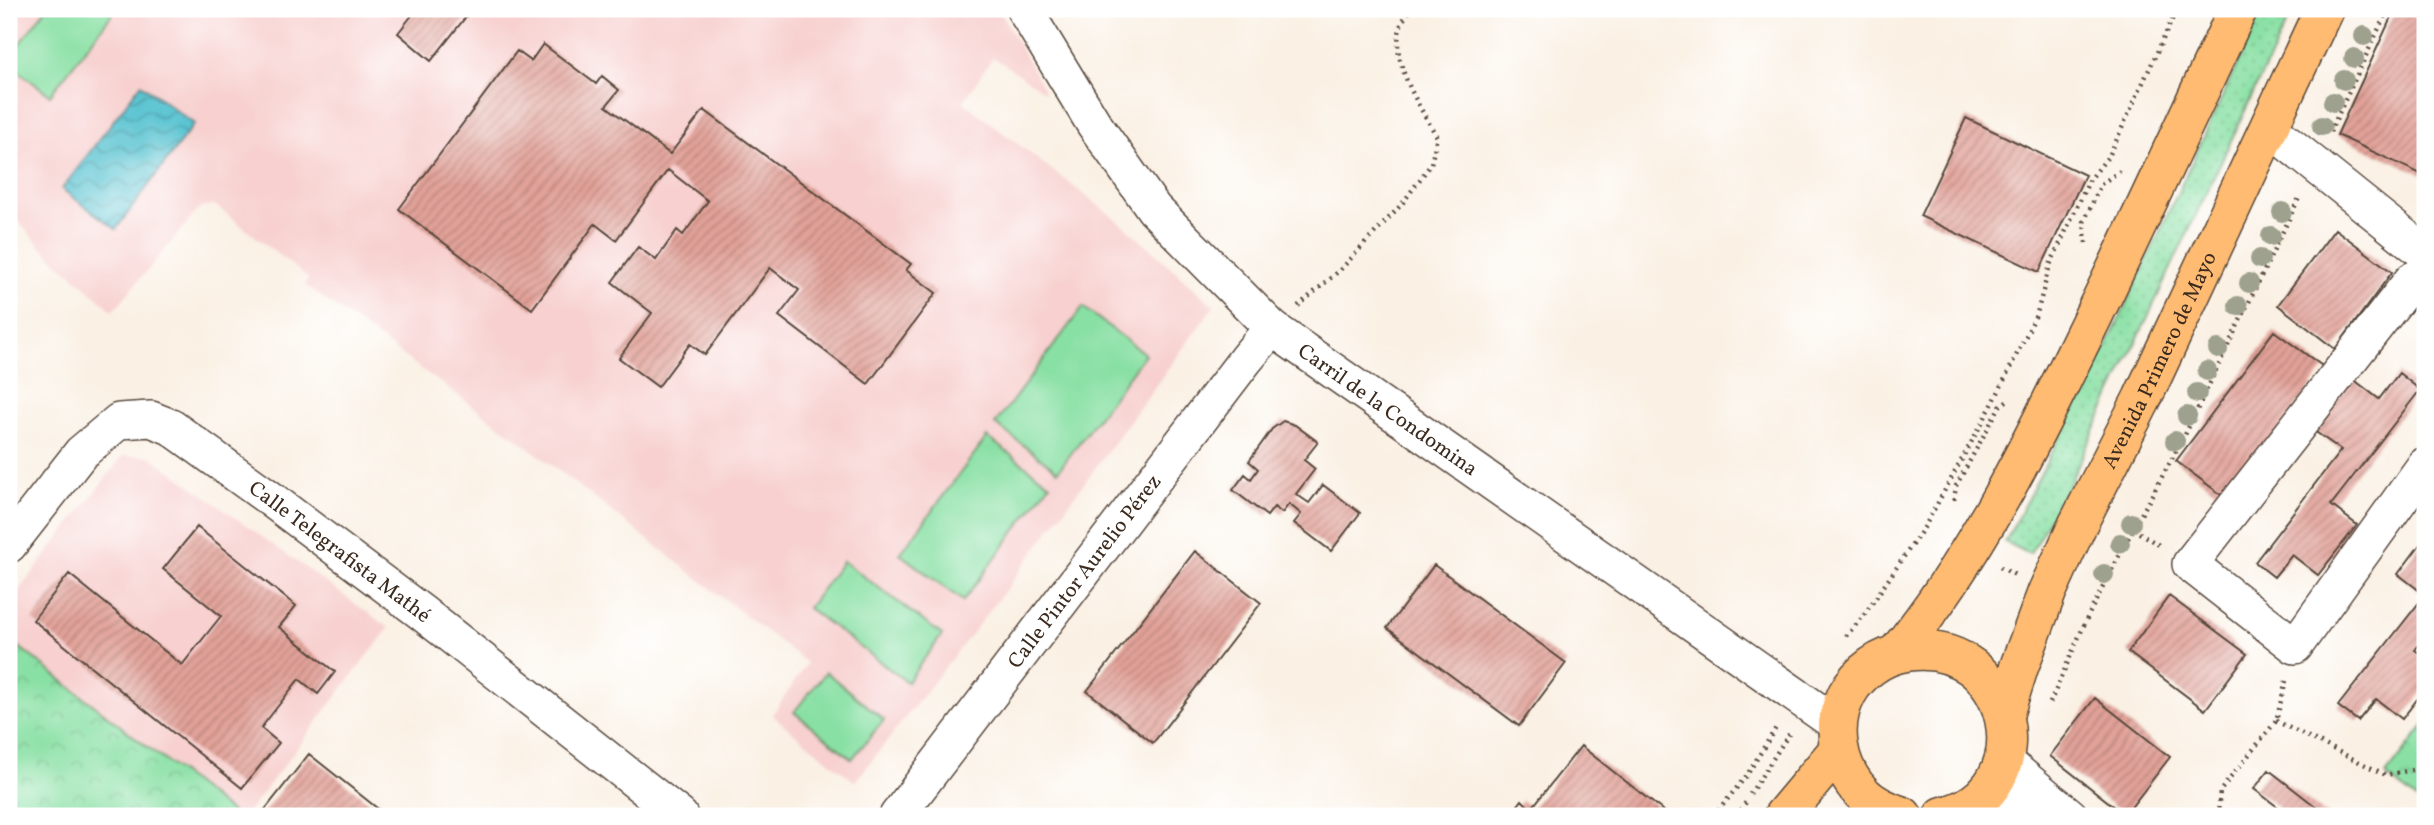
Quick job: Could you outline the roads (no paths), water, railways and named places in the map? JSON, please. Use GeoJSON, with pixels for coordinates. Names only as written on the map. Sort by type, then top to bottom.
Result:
{"type":"FeatureCollection","features":[{"type":"Feature","properties":{"kind":"main road"},"geometry":{"type":"LineString","coordinates":[[1897,653],[1919,626],[1970,550],[2035,435],[2238,9]]}},
{"type":"Feature","properties":{"kind":"main road","name":"Avenida Primero de Mayo"},"geometry":{"type":"LineString","coordinates":[[2004,715],[2047,592],[2078,524],[2142,399],[2324,9]]}},
{"type":"Feature","properties":{"kind":"main road"},"geometry":{"type":"LineString","coordinates":[[1783,816],[1820,718],[1844,701],[1857,680],[1868,669],[1897,653],[1920,650],[1942,652],[1964,661],[1982,675],[1996,693],[2004,715],[2007,745],[1994,775],[1962,809],[1943,816]]}},
{"type":"Feature","properties":{"kind":"main road"},"geometry":{"type":"LineString","coordinates":[[1820,718],[1847,773],[1862,794],[1883,809],[1903,816]]}},
{"type":"Feature","properties":{"kind":"street","name":"Carril de la Condomina"},"geometry":{"type":"LineString","coordinates":[[1024,9],[1094,124],[1154,209],[1272,328],[1820,718]]}},
{"type":"Feature","properties":{"kind":"street"},"geometry":{"type":"LineString","coordinates":[[2269,128],[2425,253]]}},
{"type":"Feature","properties":{"kind":"street"},"geometry":{"type":"LineString","coordinates":[[2425,274],[2412,280],[2190,564],[2295,646],[2425,465]]}},
{"type":"Feature","properties":{"kind":"street","name":"Calle Pintor Aurelio Pérez"},"geometry":{"type":"LineString","coordinates":[[897,816],[1245,359],[1272,328]]}},
{"type":"Feature","properties":{"kind":"street","name":"Calle Telegrafista Mathé"},"geometry":{"type":"LineString","coordinates":[[9,545],[81,453],[119,421],[151,419],[171,427],[421,612],[680,816]]}},
{"type":"Feature","properties":{"kind":"street"},"geometry":{"type":"LineString","coordinates":[[1994,775],[2019,816]]}},
{"type":"Feature","properties":{"kind":"street"},"geometry":{"type":"LineString","coordinates":[[1994,775],[2070,816]]}},
{"type":"Feature","properties":{"kind":"water"},"geometry":{"type":"Polygon","coordinates":[[[141,84],[194,124],[116,229],[62,189],[141,84]]]}}]}
